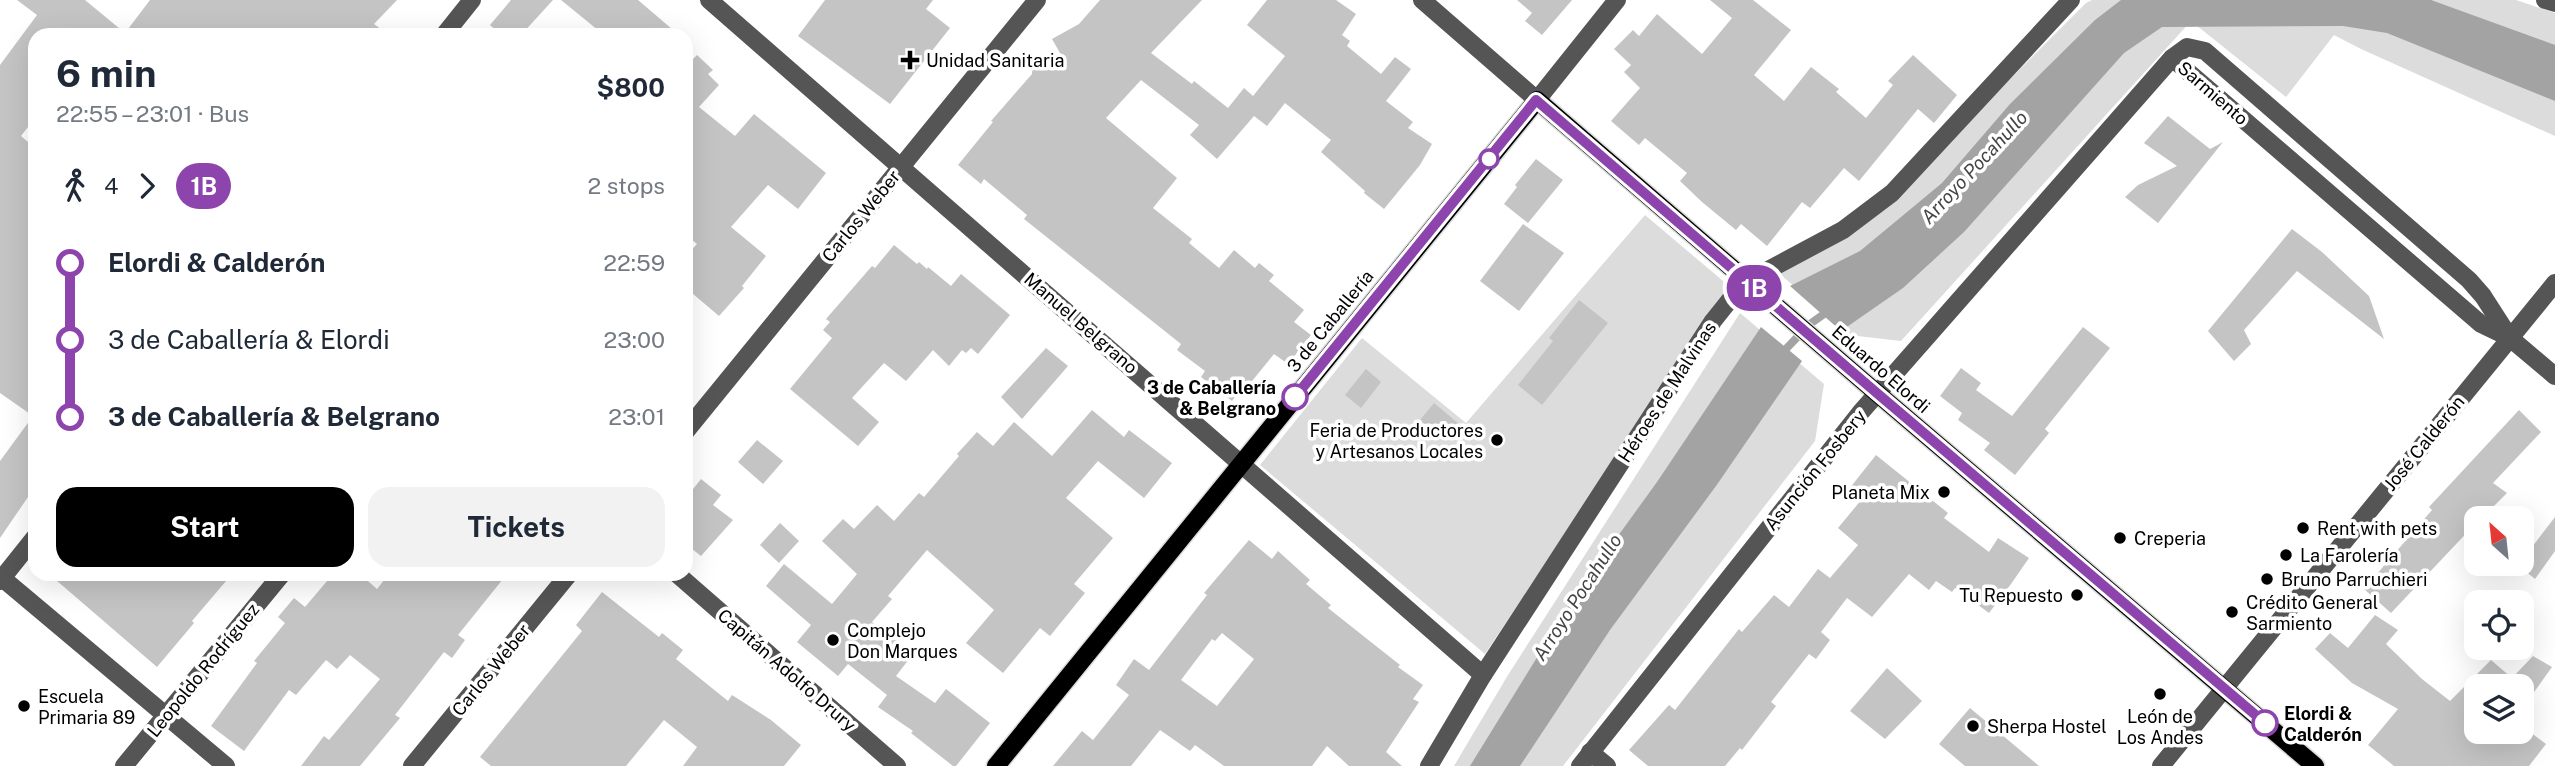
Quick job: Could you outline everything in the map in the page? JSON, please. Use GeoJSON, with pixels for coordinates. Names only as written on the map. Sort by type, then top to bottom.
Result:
{"type":"FeatureCollection","features":[{"type":"Feature","properties":{"kind":"main road","name":"Eduardo Elordi"},"geometry":{"type":"LineString","coordinates":[[1536,100],[2315,766]]}},
{"type":"Feature","properties":{"kind":"main road","name":"3 de Caballería"},"geometry":{"type":"LineString","coordinates":[[996,766],[1536,100]]}},
{"type":"Feature","properties":{"kind":"street"},"geometry":{"type":"LineString","coordinates":[[450,28],[472,0]]}},
{"type":"Feature","properties":{"kind":"street","name":"Manuel Belgrano"},"geometry":{"type":"LineString","coordinates":[[709,0],[1483,675]]}},
{"type":"Feature","properties":{"kind":"street","name":"Carlos Weber"},"geometry":{"type":"LineString","coordinates":[[693,422],[1037,0]]}},
{"type":"Feature","properties":{"kind":"street","name":"Eduardo Elordi"},"geometry":{"type":"LineString","coordinates":[[1422,0],[1536,100]]}},
{"type":"Feature","properties":{"kind":"street","name":"3 de Caballería"},"geometry":{"type":"LineString","coordinates":[[1536,100],[1617,0]]}},
{"type":"Feature","properties":{"kind":"street","name":"Héroes de Malvinas"},"geometry":{"type":"LineString","coordinates":[[1429,766],[1483,675],[1713,321],[1729,301],[1748,283],[1779,263],[1843,230],[1892,193],[2071,0]]}},
{"type":"Feature","properties":{"kind":"street"},"geometry":{"type":"LineString","coordinates":[[2545,0],[2555,3]]}},
{"type":"Feature","properties":{"kind":"street","name":"Sarmiento"},"geometry":{"type":"LineString","coordinates":[[2510,338],[2481,324],[2172,58],[2187,47],[2205,51],[2474,285],[2510,338],[2555,376]]}},
{"type":"Feature","properties":{"kind":"street","name":"Asunción Fosbery"},"geometry":{"type":"LineString","coordinates":[[1585,759],[1846,430],[2172,58]]}},
{"type":"Feature","properties":{"kind":"street","name":"José Calderón"},"geometry":{"type":"LineString","coordinates":[[2161,766],[2555,283]]}},
{"type":"Feature","properties":{"kind":"street"},"geometry":{"type":"LineString","coordinates":[[28,546],[1,579],[226,766]]}},
{"type":"Feature","properties":{"kind":"street","name":"Leopoldo Rodríguez"},"geometry":{"type":"LineString","coordinates":[[124,766],[276,581]]}},
{"type":"Feature","properties":{"kind":"street","name":"Carlos Weber"},"geometry":{"type":"LineString","coordinates":[[412,766],[563,581]]}},
{"type":"Feature","properties":{"kind":"street","name":"Capitán Adolfo Drury"},"geometry":{"type":"LineString","coordinates":[[685,581],[897,766]]}},
{"type":"Feature","properties":{"kind":"street"},"geometry":{"type":"LineString","coordinates":[[1585,759],[1606,766]]}},
{"type":"Feature","properties":{"kind":"shaded area"},"geometry":{"type":"Polygon","coordinates":[[[2092,0],[2516,0],[2555,13],[2555,136],[2334,35],[2286,97],[2191,21],[1901,341],[1849,335],[1780,274],[1868,221],[2092,0]]]}},
{"type":"Feature","properties":{"kind":"shaded area"},"geometry":{"type":"Polygon","coordinates":[[[1645,215],[1729,286],[1485,654],[1260,465],[1362,338],[1466,423],[1645,215]]]}},
{"type":"Feature","properties":{"kind":"shaded area"},"geometry":{"type":"Polygon","coordinates":[[[1740,313],[1824,384],[1815,441],[1563,766],[1454,766],[1508,675],[1740,313]]]}},
{"type":"Feature","properties":{"kind":"water"},"geometry":{"type":"Polygon","coordinates":[[[2121,0],[2431,0],[2555,45],[2555,101],[2387,33],[2343,26],[2162,27],[2124,53],[1964,232],[1903,288],[1841,331],[1790,286],[1860,251],[1942,183],[2010,104],[2095,20],[2121,0]]]}},
{"type":"Feature","properties":{"kind":"water"},"geometry":{"type":"Polygon","coordinates":[[[1761,327],[1802,361],[1716,486],[1610,630],[1520,766],[1470,766],[1576,594],[1657,482],[1761,327]]]}},
{"type":"Feature","properties":{"kind":"building"},"geometry":{"type":"Polygon","coordinates":[[[17,0],[85,0],[119,28],[28,28],[28,127],[21,136],[28,142],[28,413],[0,393],[0,65],[37,15],[17,0]]]}},
{"type":"Feature","properties":{"kind":"building"},"geometry":{"type":"Polygon","coordinates":[[[150,0],[397,0],[374,24],[379,28],[129,28],[150,0]]]}},
{"type":"Feature","properties":{"kind":"building"},"geometry":{"type":"Polygon","coordinates":[[[511,0],[553,0],[527,28],[493,28],[490,25],[511,0]]]}},
{"type":"Feature","properties":{"kind":"building"},"geometry":{"type":"Polygon","coordinates":[[[561,0],[638,0],[671,28],[595,28],[561,0]]]}},
{"type":"Feature","properties":{"kind":"building"},"geometry":{"type":"Polygon","coordinates":[[[825,0],[933,0],[926,9],[950,28],[890,104],[798,36],[825,0]]]}},
{"type":"Feature","properties":{"kind":"building"},"geometry":{"type":"Polygon","coordinates":[[[1100,0],[1202,0],[1151,53],[1192,84],[1194,81],[1228,108],[1244,88],[1253,96],[1285,56],[1247,25],[1267,0],[1336,0],[1356,14],[1342,35],[1350,41],[1347,46],[1381,74],[1395,57],[1411,69],[1386,101],[1413,122],[1408,128],[1432,144],[1420,165],[1384,209],[1321,152],[1331,140],[1285,103],[1267,126],[1254,116],[1217,159],[1190,135],[1199,125],[1141,80],[1106,118],[1177,178],[1153,208],[1192,239],[1189,243],[1219,268],[1234,250],[1255,268],[1259,263],[1274,275],[1269,281],[1304,310],[1294,322],[1311,335],[1288,364],[1274,354],[1248,386],[1245,383],[1232,401],[1201,377],[1205,371],[1177,350],[1181,344],[1024,219],[1027,215],[984,179],[981,184],[958,165],[993,122],[991,121],[1032,74],[1033,59],[1064,60],[1052,39],[1079,24],[1100,0]]]}},
{"type":"Feature","properties":{"kind":"building"},"geometry":{"type":"Polygon","coordinates":[[[1517,0],[1572,0],[1542,35],[1525,21],[1532,13],[1517,0]]]}},
{"type":"Feature","properties":{"kind":"building"},"geometry":{"type":"Polygon","coordinates":[[[1710,0],[1753,0],[1791,30],[1754,75],[1784,101],[1811,67],[1839,89],[1836,92],[1866,118],[1893,85],[1888,81],[1913,55],[1957,95],[1934,123],[1918,109],[1859,181],[1844,168],[1810,208],[1802,202],[1767,246],[1741,224],[1736,230],[1702,202],[1680,181],[1687,173],[1645,138],[1639,145],[1611,121],[1640,88],[1624,72],[1631,65],[1614,49],[1633,30],[1639,36],[1657,14],[1702,54],[1732,18],[1710,0]]]}},
{"type":"Feature","properties":{"kind":"building"},"geometry":{"type":"Polygon","coordinates":[[[697,55],[713,70],[708,74],[719,85],[699,107],[735,136],[754,114],[826,173],[798,209],[768,185],[731,227],[766,256],[742,286],[744,288],[719,316],[693,294],[693,248],[697,244],[693,241],[693,59],[697,55]]]}},
{"type":"Feature","properties":{"kind":"building"},"geometry":{"type":"Polygon","coordinates":[[[2168,116],[2210,149],[2223,142],[2158,223],[2125,197],[2138,185],[2177,166],[2144,143],[2168,116]]]}},
{"type":"Feature","properties":{"kind":"building"},"geometry":{"type":"Polygon","coordinates":[[[1536,159],[1563,180],[1528,223],[1504,204],[1536,159]]]}},
{"type":"Feature","properties":{"kind":"building"},"geometry":{"type":"Polygon","coordinates":[[[1523,224],[1564,253],[1519,311],[1480,281],[1523,224]]]}},
{"type":"Feature","properties":{"kind":"building"},"geometry":{"type":"Polygon","coordinates":[[[2292,229],[2322,252],[2369,296],[2384,339],[2297,271],[2244,330],[2251,344],[2234,361],[2208,331],[2292,229]]]}},
{"type":"Feature","properties":{"kind":"building"},"geometry":{"type":"Polygon","coordinates":[[[894,245],[951,286],[961,274],[1010,315],[978,354],[971,348],[966,353],[962,350],[949,366],[933,350],[906,381],[884,363],[852,398],[879,422],[858,446],[790,389],[832,338],[823,330],[830,322],[826,319],[894,245]]]}},
{"type":"Feature","properties":{"kind":"building"},"geometry":{"type":"Polygon","coordinates":[[[1579,300],[1608,323],[1542,405],[1518,385],[1553,341],[1549,338],[1579,300]]]}},
{"type":"Feature","properties":{"kind":"building"},"geometry":{"type":"Polygon","coordinates":[[[2083,327],[2110,348],[2045,429],[2049,433],[2015,475],[1984,450],[1990,443],[1958,420],[1962,413],[1940,396],[1961,368],[1981,383],[1976,390],[2012,416],[2083,327]]]}},
{"type":"Feature","properties":{"kind":"building"},"geometry":{"type":"Polygon","coordinates":[[[1046,348],[1068,366],[1022,419],[1001,397],[1046,348]]]}},
{"type":"Feature","properties":{"kind":"building"},"geometry":{"type":"Polygon","coordinates":[[[1366,369],[1381,382],[1361,408],[1345,395],[1366,369]]]}},
{"type":"Feature","properties":{"kind":"building"},"geometry":{"type":"Polygon","coordinates":[[[1434,403],[1459,424],[1444,441],[1420,420],[1434,403]]]}},
{"type":"Feature","properties":{"kind":"building"},"geometry":{"type":"Polygon","coordinates":[[[1092,410],[1124,437],[1129,430],[1172,463],[1144,498],[1098,461],[1066,498],[1113,538],[1074,584],[1085,593],[1050,636],[1040,628],[1003,673],[966,643],[994,610],[927,550],[888,596],[892,599],[872,622],[913,654],[896,676],[935,703],[946,689],[990,723],[956,766],[953,766],[911,733],[913,731],[878,707],[887,695],[848,664],[838,676],[797,642],[811,625],[766,586],[784,564],[832,604],[857,574],[822,541],[843,519],[854,529],[877,505],[894,521],[919,493],[924,497],[977,432],[993,446],[1014,422],[1052,456],[1092,410]]]}},
{"type":"Feature","properties":{"kind":"building"},"geometry":{"type":"Polygon","coordinates":[[[2519,410],[2541,432],[2493,483],[2507,493],[2494,506],[2464,506],[2464,536],[2391,613],[2364,589],[2432,510],[2429,507],[2519,410]]]}},
{"type":"Feature","properties":{"kind":"building"},"geometry":{"type":"Polygon","coordinates":[[[28,423],[28,497],[0,538],[0,461],[28,423]]]}},
{"type":"Feature","properties":{"kind":"building"},"geometry":{"type":"Polygon","coordinates":[[[757,440],[783,461],[763,484],[738,462],[757,440]]]}},
{"type":"Feature","properties":{"kind":"building"},"geometry":{"type":"Polygon","coordinates":[[[1876,455],[1948,513],[1944,518],[1989,552],[1998,538],[2029,558],[2011,584],[1989,613],[1955,588],[1952,592],[1936,581],[1929,590],[1909,574],[1872,617],[1847,598],[1821,632],[1830,640],[1816,659],[1809,654],[1771,702],[1776,706],[1742,750],[1740,748],[1725,766],[1648,766],[1629,750],[1669,705],[1675,710],[1739,629],[1742,632],[1774,595],[1789,607],[1818,569],[1830,578],[1858,545],[1838,528],[1862,499],[1849,489],[1876,455]]]}},
{"type":"Feature","properties":{"kind":"building"},"geometry":{"type":"Polygon","coordinates":[[[701,479],[721,495],[713,505],[733,520],[701,556],[693,550],[693,489],[701,479]]]}},
{"type":"Feature","properties":{"kind":"building"},"geometry":{"type":"Polygon","coordinates":[[[2555,517],[2555,551],[2535,579],[2531,576],[2534,576],[2534,544],[2555,517]]]}},
{"type":"Feature","properties":{"kind":"building"},"geometry":{"type":"Polygon","coordinates":[[[780,523],[799,541],[779,563],[760,545],[780,523]]]}},
{"type":"Feature","properties":{"kind":"building"},"geometry":{"type":"Polygon","coordinates":[[[1249,540],[1272,559],[1278,551],[1310,580],[1306,584],[1331,605],[1328,608],[1423,685],[1413,699],[1419,702],[1386,752],[1402,766],[1349,766],[1327,746],[1312,766],[1224,766],[1195,745],[1190,751],[1160,730],[1131,766],[1053,766],[1082,731],[1093,740],[1129,695],[1116,685],[1134,659],[1149,670],[1207,595],[1204,593],[1249,540]],[[1222,633],[1215,641],[1212,639],[1181,680],[1217,706],[1254,659],[1222,633]]]}},
{"type":"Feature","properties":{"kind":"building"},"geometry":{"type":"Polygon","coordinates":[[[57,581],[226,581],[157,667],[57,581]]]}},
{"type":"Feature","properties":{"kind":"building"},"geometry":{"type":"Polygon","coordinates":[[[327,581],[368,581],[377,589],[383,581],[501,581],[458,635],[465,640],[452,658],[444,652],[395,715],[400,718],[360,766],[301,766],[324,736],[329,740],[380,679],[350,655],[337,669],[326,660],[296,695],[289,690],[244,751],[211,726],[257,663],[254,661],[285,623],[278,617],[294,598],[305,607],[327,581]]]}},
{"type":"Feature","properties":{"kind":"building"},"geometry":{"type":"Polygon","coordinates":[[[602,592],[659,637],[662,633],[683,650],[676,659],[728,701],[732,695],[771,720],[801,745],[784,766],[683,766],[697,747],[664,720],[626,766],[491,766],[480,757],[582,631],[576,625],[602,592]]]}},
{"type":"Feature","properties":{"kind":"building"},"geometry":{"type":"Polygon","coordinates":[[[2375,615],[2398,630],[2386,644],[2422,679],[2450,701],[2464,687],[2464,744],[2534,744],[2534,735],[2546,744],[2529,766],[2394,766],[2368,745],[2398,709],[2352,683],[2315,649],[2330,633],[2348,648],[2375,615]]]}},
{"type":"Feature","properties":{"kind":"building"},"geometry":{"type":"Polygon","coordinates":[[[2534,657],[2552,667],[2534,692],[2534,674],[2516,674],[2529,660],[2534,660],[2534,657]]]}},
{"type":"Feature","properties":{"kind":"building"},"geometry":{"type":"Polygon","coordinates":[[[2491,660],[2507,674],[2477,674],[2491,660]]]}},
{"type":"Feature","properties":{"kind":"building"},"geometry":{"type":"Polygon","coordinates":[[[1887,668],[1922,701],[1885,739],[1850,711],[1887,668]]]}},
{"type":"Feature","properties":{"kind":"building","name":"Sherpa Hostel"},"geometry":{"type":"Polygon","coordinates":[[[1970,708],[2039,766],[1965,766],[1939,744],[1970,708]]]}},
{"type":"Feature","properties":{"kind":"waterway","name":"Arroyo Pocahullo"},"geometry":{"type":"LineString","coordinates":[[1781,354],[1810,324],[1831,309]]}},
{"type":"Feature","properties":{"kind":"bus line","name":"1B"},"geometry":{"type":"LineString","coordinates":[[1295,397],[1536,100],[2265,723]]}},
{"type":"Feature","properties":{"kind":"place","name":"Unidad Sanitaria"},"geometry":{"type":"Point","coordinates":[910,60]}},
{"type":"Feature","properties":{"kind":"place","name":"3 de Caballería & Belgrano"},"geometry":{"type":"Point","coordinates":[1295,397]}},
{"type":"Feature","properties":{"kind":"place","name":"Feria de Productores y Artesanos Locales"},"geometry":{"type":"Point","coordinates":[1497,440]}},
{"type":"Feature","properties":{"kind":"place","name":"Planeta Mix"},"geometry":{"type":"Point","coordinates":[1944,492]}},
{"type":"Feature","properties":{"kind":"place","name":"Rent with pets"},"geometry":{"type":"Point","coordinates":[2303,528]}},
{"type":"Feature","properties":{"kind":"place","name":"Creperia"},"geometry":{"type":"Point","coordinates":[2120,538]}},
{"type":"Feature","properties":{"kind":"place","name":"La Farolería"},"geometry":{"type":"Point","coordinates":[2286,555]}},
{"type":"Feature","properties":{"kind":"place","name":"Bruno Parruchieri"},"geometry":{"type":"Point","coordinates":[2267,579]}},
{"type":"Feature","properties":{"kind":"place","name":"Tu Repuesto"},"geometry":{"type":"Point","coordinates":[2077,595]}},
{"type":"Feature","properties":{"kind":"place","name":"Crédito General Sarmiento"},"geometry":{"type":"Point","coordinates":[2232,612]}},
{"type":"Feature","properties":{"kind":"place","name":"Complejo Don Marques"},"geometry":{"type":"Point","coordinates":[833,640]}},
{"type":"Feature","properties":{"kind":"place","name":"León de Los Andes"},"geometry":{"type":"Point","coordinates":[2160,694]}},
{"type":"Feature","properties":{"kind":"place","name":"Escuela Primaria 89"},"geometry":{"type":"Point","coordinates":[24,706]}},
{"type":"Feature","properties":{"kind":"place","name":"Elordi & Calderón"},"geometry":{"type":"Point","coordinates":[2265,723]}},
{"type":"Feature","properties":{"kind":"place","name":"Sherpa Hostel"},"geometry":{"type":"Point","coordinates":[1973,726]}}]}
